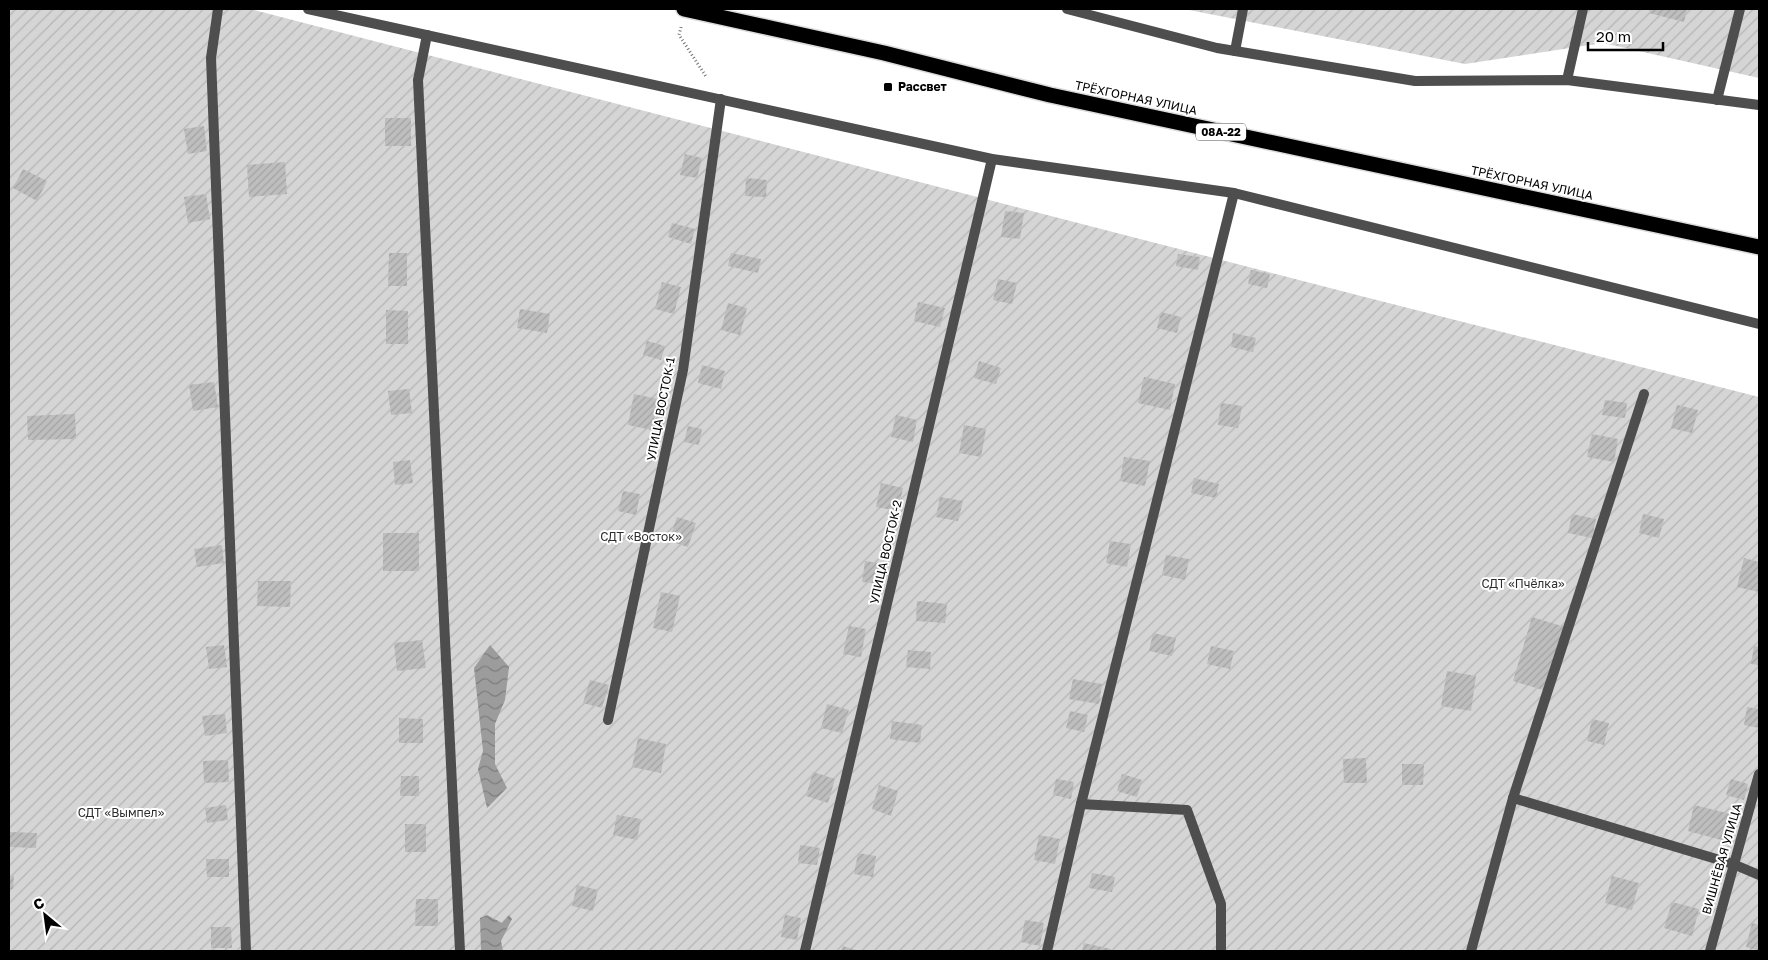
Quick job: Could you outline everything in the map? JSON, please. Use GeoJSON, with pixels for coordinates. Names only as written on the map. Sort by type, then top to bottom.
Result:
{"type":"FeatureCollection","features":[{"type":"Feature","properties":{"kind":"highway","name":"ТРЁХГОРНАЯ УЛИЦА"},"geometry":{"type":"LineString","coordinates":[[685,9],[884,53],[1050,95],[1759,247]]}},
{"type":"Feature","properties":{"kind":"street"},"geometry":{"type":"LineString","coordinates":[[218,9],[212,58],[246,951]]}},
{"type":"Feature","properties":{"kind":"street"},"geometry":{"type":"LineString","coordinates":[[308,9],[992,159],[1234,193],[1759,324]]}},
{"type":"Feature","properties":{"kind":"street"},"geometry":{"type":"LineString","coordinates":[[1067,9],[1218,48],[1415,81],[1568,80],[1759,105]]}},
{"type":"Feature","properties":{"kind":"street"},"geometry":{"type":"LineString","coordinates":[[1235,51],[1243,9]]}},
{"type":"Feature","properties":{"kind":"street"},"geometry":{"type":"LineString","coordinates":[[1568,80],[1583,9]]}},
{"type":"Feature","properties":{"kind":"street"},"geometry":{"type":"LineString","coordinates":[[1717,100],[1740,9]]}},
{"type":"Feature","properties":{"kind":"street"},"geometry":{"type":"LineString","coordinates":[[427,34],[418,80],[460,951]]}},
{"type":"Feature","properties":{"kind":"street","name":"УЛИЦА ВОСТОК-1"},"geometry":{"type":"LineString","coordinates":[[608,720],[683,370],[721,99]]}},
{"type":"Feature","properties":{"kind":"street","name":"УЛИЦА ВОСТОК-2"},"geometry":{"type":"LineString","coordinates":[[805,951],[992,159]]}},
{"type":"Feature","properties":{"kind":"street"},"geometry":{"type":"LineString","coordinates":[[1047,951],[1081,804],[1234,193]]}},
{"type":"Feature","properties":{"kind":"street"},"geometry":{"type":"LineString","coordinates":[[1471,951],[1513,798],[1644,394]]}},
{"type":"Feature","properties":{"kind":"street","name":"ВИШНЁВАЯ УЛИЦА"},"geometry":{"type":"LineString","coordinates":[[1710,951],[1759,774]]}},
{"type":"Feature","properties":{"kind":"street"},"geometry":{"type":"LineString","coordinates":[[1513,798],[1733,864],[1759,875]]}},
{"type":"Feature","properties":{"kind":"street"},"geometry":{"type":"LineString","coordinates":[[1081,804],[1187,810],[1221,904],[1221,951]]}},
{"type":"Feature","properties":{"kind":"path"},"geometry":{"type":"LineString","coordinates":[[685,9],[679,35],[721,99]]}},
{"type":"Feature","properties":{"kind":"green space","name":"СДТ «Восток»"},"geometry":{"type":"Polygon","coordinates":[[[9,9],[250,9],[1759,397],[1759,951],[9,951],[9,9]]]}},
{"type":"Feature","properties":{"kind":"green space"},"geometry":{"type":"Polygon","coordinates":[[[1184,9],[1759,9],[1759,78],[1603,43],[1465,64],[1184,9]]]}},
{"type":"Feature","properties":{"kind":"water"},"geometry":{"type":"Polygon","coordinates":[[[490,645],[509,667],[505,700],[495,724],[495,764],[507,788],[487,808],[478,769],[483,751],[474,668],[490,645]]]}},
{"type":"Feature","properties":{"kind":"water"},"geometry":{"type":"Polygon","coordinates":[[[487,915],[502,923],[509,915],[512,919],[501,941],[503,951],[481,951],[480,918],[487,915]]]}},
{"type":"Feature","properties":{"kind":"building"},"geometry":{"type":"Polygon","coordinates":[[[1650,9],[1687,9],[1684,22],[1649,13],[1650,9]]]}},
{"type":"Feature","properties":{"kind":"building"},"geometry":{"type":"Polygon","coordinates":[[[385,118],[411,118],[411,146],[385,146],[385,118]]]}},
{"type":"Feature","properties":{"kind":"building"},"geometry":{"type":"Polygon","coordinates":[[[204,126],[207,151],[188,154],[184,129],[204,126]]]}},
{"type":"Feature","properties":{"kind":"building"},"geometry":{"type":"Polygon","coordinates":[[[685,154],[702,158],[697,178],[680,175],[685,154]]]}},
{"type":"Feature","properties":{"kind":"building"},"geometry":{"type":"Polygon","coordinates":[[[285,162],[287,194],[249,197],[247,165],[285,162]]]}},
{"type":"Feature","properties":{"kind":"building"},"geometry":{"type":"Polygon","coordinates":[[[23,169],[47,181],[37,201],[13,188],[23,169]]]}},
{"type":"Feature","properties":{"kind":"building"},"geometry":{"type":"Polygon","coordinates":[[[746,178],[767,180],[766,197],[745,196],[746,178]]]}},
{"type":"Feature","properties":{"kind":"building"},"geometry":{"type":"Polygon","coordinates":[[[206,194],[210,219],[188,223],[184,197],[206,194]]]}},
{"type":"Feature","properties":{"kind":"building"},"geometry":{"type":"Polygon","coordinates":[[[1005,211],[1024,213],[1020,239],[1001,237],[1005,211]]]}},
{"type":"Feature","properties":{"kind":"building"},"geometry":{"type":"Polygon","coordinates":[[[672,223],[695,229],[691,244],[668,237],[672,223]]]}},
{"type":"Feature","properties":{"kind":"building"},"geometry":{"type":"Polygon","coordinates":[[[389,253],[407,253],[407,286],[388,286],[389,253]]]}},
{"type":"Feature","properties":{"kind":"building"},"geometry":{"type":"Polygon","coordinates":[[[731,253],[761,259],[758,273],[728,266],[731,253]]]}},
{"type":"Feature","properties":{"kind":"building"},"geometry":{"type":"Polygon","coordinates":[[[1178,254],[1200,257],[1198,270],[1176,266],[1178,254]]]}},
{"type":"Feature","properties":{"kind":"building"},"geometry":{"type":"Polygon","coordinates":[[[1251,270],[1270,274],[1267,288],[1248,284],[1251,270]]]}},
{"type":"Feature","properties":{"kind":"building"},"geometry":{"type":"Polygon","coordinates":[[[998,279],[1017,283],[1012,304],[993,300],[998,279]]]}},
{"type":"Feature","properties":{"kind":"building"},"geometry":{"type":"Polygon","coordinates":[[[662,282],[681,287],[674,314],[655,309],[662,282]]]}},
{"type":"Feature","properties":{"kind":"building"},"geometry":{"type":"Polygon","coordinates":[[[918,302],[945,308],[940,327],[914,321],[918,302]]]}},
{"type":"Feature","properties":{"kind":"building"},"geometry":{"type":"Polygon","coordinates":[[[728,303],[747,308],[740,335],[721,330],[728,303]]]}},
{"type":"Feature","properties":{"kind":"building"},"geometry":{"type":"Polygon","coordinates":[[[520,309],[550,314],[547,333],[517,328],[520,309]]]}},
{"type":"Feature","properties":{"kind":"building"},"geometry":{"type":"Polygon","coordinates":[[[386,310],[408,311],[408,344],[386,344],[386,310]]]}},
{"type":"Feature","properties":{"kind":"building"},"geometry":{"type":"Polygon","coordinates":[[[1161,312],[1181,317],[1177,333],[1157,328],[1161,312]]]}},
{"type":"Feature","properties":{"kind":"building"},"geometry":{"type":"Polygon","coordinates":[[[1233,333],[1256,338],[1253,352],[1231,347],[1233,333]]]}},
{"type":"Feature","properties":{"kind":"building"},"geometry":{"type":"Polygon","coordinates":[[[647,341],[665,346],[661,360],[643,355],[647,341]]]}},
{"type":"Feature","properties":{"kind":"building"},"geometry":{"type":"Polygon","coordinates":[[[979,361],[1001,368],[996,384],[974,378],[979,361]]]}},
{"type":"Feature","properties":{"kind":"building"},"geometry":{"type":"Polygon","coordinates":[[[702,365],[725,371],[721,389],[698,383],[702,365]]]}},
{"type":"Feature","properties":{"kind":"building"},"geometry":{"type":"Polygon","coordinates":[[[1144,377],[1175,384],[1170,410],[1138,403],[1144,377]]]}},
{"type":"Feature","properties":{"kind":"building"},"geometry":{"type":"Polygon","coordinates":[[[214,382],[218,407],[193,411],[189,385],[214,382]]]}},
{"type":"Feature","properties":{"kind":"building"},"geometry":{"type":"Polygon","coordinates":[[[409,389],[412,413],[391,415],[388,391],[409,389]]]}},
{"type":"Feature","properties":{"kind":"building"},"geometry":{"type":"Polygon","coordinates":[[[634,394],[658,399],[652,430],[628,425],[634,394]]]}},
{"type":"Feature","properties":{"kind":"building"},"geometry":{"type":"Polygon","coordinates":[[[1605,400],[1627,403],[1625,418],[1602,415],[1605,400]]]}},
{"type":"Feature","properties":{"kind":"building"},"geometry":{"type":"Polygon","coordinates":[[[1221,403],[1242,406],[1238,428],[1218,425],[1221,403]]]}},
{"type":"Feature","properties":{"kind":"building"},"geometry":{"type":"Polygon","coordinates":[[[1677,405],[1698,410],[1692,433],[1671,428],[1677,405]]]}},
{"type":"Feature","properties":{"kind":"building"},"geometry":{"type":"Polygon","coordinates":[[[75,414],[76,439],[28,440],[27,416],[75,414]]]}},
{"type":"Feature","properties":{"kind":"building"},"geometry":{"type":"Polygon","coordinates":[[[896,415],[917,420],[913,442],[891,437],[896,415]]]}},
{"type":"Feature","properties":{"kind":"building"},"geometry":{"type":"Polygon","coordinates":[[[964,425],[986,429],[981,457],[959,453],[964,425]]]}},
{"type":"Feature","properties":{"kind":"building"},"geometry":{"type":"Polygon","coordinates":[[[688,426],[702,429],[699,445],[684,442],[688,426]]]}},
{"type":"Feature","properties":{"kind":"building"},"geometry":{"type":"Polygon","coordinates":[[[1592,434],[1618,439],[1614,462],[1587,457],[1592,434]]]}},
{"type":"Feature","properties":{"kind":"building"},"geometry":{"type":"Polygon","coordinates":[[[1124,457],[1150,461],[1145,486],[1120,481],[1124,457]]]}},
{"type":"Feature","properties":{"kind":"building"},"geometry":{"type":"Polygon","coordinates":[[[410,460],[413,483],[395,485],[393,462],[410,460]]]}},
{"type":"Feature","properties":{"kind":"building"},"geometry":{"type":"Polygon","coordinates":[[[1194,478],[1219,484],[1216,498],[1191,493],[1194,478]]]}},
{"type":"Feature","properties":{"kind":"building"},"geometry":{"type":"Polygon","coordinates":[[[881,483],[903,488],[898,511],[876,507],[881,483]]]}},
{"type":"Feature","properties":{"kind":"building"},"geometry":{"type":"Polygon","coordinates":[[[623,491],[640,494],[636,515],[618,511],[623,491]]]}},
{"type":"Feature","properties":{"kind":"building"},"geometry":{"type":"Polygon","coordinates":[[[940,497],[963,501],[958,521],[936,517],[940,497]]]}},
{"type":"Feature","properties":{"kind":"building"},"geometry":{"type":"Polygon","coordinates":[[[1572,514],[1596,519],[1592,538],[1568,533],[1572,514]]]}},
{"type":"Feature","properties":{"kind":"building"},"geometry":{"type":"Polygon","coordinates":[[[1643,514],[1664,519],[1659,538],[1639,533],[1643,514]]]}},
{"type":"Feature","properties":{"kind":"building"},"geometry":{"type":"Polygon","coordinates":[[[677,517],[696,523],[688,547],[669,541],[677,517]]]}},
{"type":"Feature","properties":{"kind":"building"},"geometry":{"type":"Polygon","coordinates":[[[383,533],[419,533],[419,571],[383,571],[383,533]]]}},
{"type":"Feature","properties":{"kind":"building"},"geometry":{"type":"Polygon","coordinates":[[[1110,541],[1131,544],[1127,567],[1106,563],[1110,541]]]}},
{"type":"Feature","properties":{"kind":"building"},"geometry":{"type":"Polygon","coordinates":[[[222,545],[224,563],[197,567],[194,549],[222,545]]]}},
{"type":"Feature","properties":{"kind":"building"},"geometry":{"type":"Polygon","coordinates":[[[1166,555],[1189,559],[1185,580],[1162,575],[1166,555]]]}},
{"type":"Feature","properties":{"kind":"building"},"geometry":{"type":"Polygon","coordinates":[[[1744,558],[1759,562],[1759,592],[1737,587],[1744,558]]]}},
{"type":"Feature","properties":{"kind":"building"},"geometry":{"type":"Polygon","coordinates":[[[865,561],[886,564],[883,584],[862,582],[865,561]]]}},
{"type":"Feature","properties":{"kind":"building"},"geometry":{"type":"Polygon","coordinates":[[[258,581],[291,581],[290,607],[257,606],[258,581]]]}},
{"type":"Feature","properties":{"kind":"building"},"geometry":{"type":"Polygon","coordinates":[[[661,592],[680,596],[672,632],[653,628],[661,592]]]}},
{"type":"Feature","properties":{"kind":"building"},"geometry":{"type":"Polygon","coordinates":[[[917,601],[947,604],[945,623],[916,621],[917,601]]]}},
{"type":"Feature","properties":{"kind":"building"},"geometry":{"type":"Polygon","coordinates":[[[1532,617],[1565,627],[1546,691],[1513,681],[1532,617]]]}},
{"type":"Feature","properties":{"kind":"building"},"geometry":{"type":"Polygon","coordinates":[[[849,626],[866,629],[861,657],[843,654],[849,626]]]}},
{"type":"Feature","properties":{"kind":"building"},"geometry":{"type":"Polygon","coordinates":[[[1153,633],[1176,638],[1172,656],[1149,651],[1153,633]]]}},
{"type":"Feature","properties":{"kind":"building"},"geometry":{"type":"Polygon","coordinates":[[[422,640],[426,668],[397,671],[394,643],[422,640]]]}},
{"type":"Feature","properties":{"kind":"building"},"geometry":{"type":"Polygon","coordinates":[[[224,645],[227,667],[209,669],[206,647],[224,645]]]}},
{"type":"Feature","properties":{"kind":"building"},"geometry":{"type":"Polygon","coordinates":[[[1211,646],[1234,651],[1230,669],[1207,664],[1211,646]]]}},
{"type":"Feature","properties":{"kind":"building"},"geometry":{"type":"Polygon","coordinates":[[[1754,646],[1759,647],[1759,665],[1751,664],[1754,646]]]}},
{"type":"Feature","properties":{"kind":"building"},"geometry":{"type":"Polygon","coordinates":[[[908,650],[931,652],[930,669],[906,667],[908,650]]]}},
{"type":"Feature","properties":{"kind":"building"},"geometry":{"type":"Polygon","coordinates":[[[1447,671],[1476,676],[1471,711],[1441,706],[1447,671]]]}},
{"type":"Feature","properties":{"kind":"building"},"geometry":{"type":"Polygon","coordinates":[[[1073,679],[1102,684],[1099,704],[1069,699],[1073,679]]]}},
{"type":"Feature","properties":{"kind":"building"},"geometry":{"type":"Polygon","coordinates":[[[590,680],[609,685],[602,708],[583,703],[590,680]]]}},
{"type":"Feature","properties":{"kind":"building"},"geometry":{"type":"Polygon","coordinates":[[[827,704],[849,710],[842,733],[821,728],[827,704]]]}},
{"type":"Feature","properties":{"kind":"building"},"geometry":{"type":"Polygon","coordinates":[[[1747,707],[1759,709],[1759,728],[1744,725],[1747,707]]]}},
{"type":"Feature","properties":{"kind":"building"},"geometry":{"type":"Polygon","coordinates":[[[1070,711],[1088,715],[1084,732],[1066,728],[1070,711]]]}},
{"type":"Feature","properties":{"kind":"building"},"geometry":{"type":"Polygon","coordinates":[[[225,714],[227,733],[205,736],[202,716],[225,714]]]}},
{"type":"Feature","properties":{"kind":"building"},"geometry":{"type":"Polygon","coordinates":[[[399,718],[423,719],[423,743],[399,743],[399,718]]]}},
{"type":"Feature","properties":{"kind":"building"},"geometry":{"type":"Polygon","coordinates":[[[1592,719],[1609,723],[1604,745],[1587,741],[1592,719]]]}},
{"type":"Feature","properties":{"kind":"building"},"geometry":{"type":"Polygon","coordinates":[[[892,721],[922,725],[920,743],[890,739],[892,721]]]}},
{"type":"Feature","properties":{"kind":"building"},"geometry":{"type":"Polygon","coordinates":[[[638,738],[666,744],[661,773],[632,767],[638,738]]]}},
{"type":"Feature","properties":{"kind":"building"},"geometry":{"type":"Polygon","coordinates":[[[1366,758],[1367,783],[1344,783],[1343,759],[1366,758]]]}},
{"type":"Feature","properties":{"kind":"building"},"geometry":{"type":"Polygon","coordinates":[[[228,760],[229,782],[204,783],[203,761],[228,760]]]}},
{"type":"Feature","properties":{"kind":"building"},"geometry":{"type":"Polygon","coordinates":[[[1402,764],[1424,764],[1423,785],[1402,785],[1402,764]]]}},
{"type":"Feature","properties":{"kind":"building"},"geometry":{"type":"Polygon","coordinates":[[[813,772],[835,779],[828,803],[806,796],[813,772]]]}},
{"type":"Feature","properties":{"kind":"building"},"geometry":{"type":"Polygon","coordinates":[[[1122,774],[1142,780],[1137,797],[1117,791],[1122,774]]]}},
{"type":"Feature","properties":{"kind":"building"},"geometry":{"type":"Polygon","coordinates":[[[401,776],[419,776],[419,796],[400,796],[401,776]]]}},
{"type":"Feature","properties":{"kind":"building"},"geometry":{"type":"Polygon","coordinates":[[[1056,779],[1074,782],[1071,799],[1053,795],[1056,779]]]}},
{"type":"Feature","properties":{"kind":"building"},"geometry":{"type":"Polygon","coordinates":[[[1731,779],[1748,784],[1744,800],[1726,795],[1731,779]]]}},
{"type":"Feature","properties":{"kind":"building"},"geometry":{"type":"Polygon","coordinates":[[[879,785],[898,791],[891,816],[872,809],[879,785]]]}},
{"type":"Feature","properties":{"kind":"building"},"geometry":{"type":"Polygon","coordinates":[[[226,805],[228,820],[207,823],[205,808],[226,805]]]}},
{"type":"Feature","properties":{"kind":"building"},"geometry":{"type":"Polygon","coordinates":[[[1694,805],[1731,814],[1725,841],[1688,831],[1694,805]]]}},
{"type":"Feature","properties":{"kind":"building"},"geometry":{"type":"Polygon","coordinates":[[[617,815],[641,819],[637,840],[613,835],[617,815]]]}},
{"type":"Feature","properties":{"kind":"building"},"geometry":{"type":"Polygon","coordinates":[[[405,824],[426,824],[426,852],[405,852],[405,824]]]}},
{"type":"Feature","properties":{"kind":"building"},"geometry":{"type":"Polygon","coordinates":[[[10,832],[37,833],[36,848],[10,847],[10,832]]]}},
{"type":"Feature","properties":{"kind":"building"},"geometry":{"type":"Polygon","coordinates":[[[1039,835],[1060,839],[1055,864],[1034,860],[1039,835]]]}},
{"type":"Feature","properties":{"kind":"building"},"geometry":{"type":"Polygon","coordinates":[[[800,845],[820,848],[817,865],[798,863],[800,845]]]}},
{"type":"Feature","properties":{"kind":"building"},"geometry":{"type":"Polygon","coordinates":[[[858,853],[876,856],[873,877],[854,874],[858,853]]]}},
{"type":"Feature","properties":{"kind":"building"},"geometry":{"type":"Polygon","coordinates":[[[206,859],[229,859],[229,877],[207,877],[206,859]]]}},
{"type":"Feature","properties":{"kind":"building"},"geometry":{"type":"Polygon","coordinates":[[[1092,873],[1115,877],[1112,892],[1089,888],[1092,873]]]}},
{"type":"Feature","properties":{"kind":"building"},"geometry":{"type":"Polygon","coordinates":[[[9,876],[14,876],[13,889],[9,889],[9,876]]]}},
{"type":"Feature","properties":{"kind":"building"},"geometry":{"type":"Polygon","coordinates":[[[1612,876],[1639,883],[1632,910],[1605,903],[1612,876]]]}},
{"type":"Feature","properties":{"kind":"building"},"geometry":{"type":"Polygon","coordinates":[[[577,885],[598,890],[593,911],[572,906],[577,885]]]}},
{"type":"Feature","properties":{"kind":"building"},"geometry":{"type":"Polygon","coordinates":[[[416,899],[438,899],[438,926],[415,926],[416,899]]]}},
{"type":"Feature","properties":{"kind":"building"},"geometry":{"type":"Polygon","coordinates":[[[1672,902],[1699,909],[1692,936],[1664,928],[1672,902]]]}},
{"type":"Feature","properties":{"kind":"building"},"geometry":{"type":"Polygon","coordinates":[[[785,915],[801,918],[797,940],[781,937],[785,915]]]}},
{"type":"Feature","properties":{"kind":"building"},"geometry":{"type":"Polygon","coordinates":[[[1025,920],[1044,923],[1040,946],[1021,942],[1025,920]]]}},
{"type":"Feature","properties":{"kind":"building"},"geometry":{"type":"Polygon","coordinates":[[[1752,923],[1759,925],[1759,951],[1746,947],[1752,923]]]}},
{"type":"Feature","properties":{"kind":"building"},"geometry":{"type":"Polygon","coordinates":[[[211,927],[231,927],[232,948],[211,948],[211,927]]]}},
{"type":"Feature","properties":{"kind":"building"},"geometry":{"type":"Polygon","coordinates":[[[1084,943],[1111,949],[1110,951],[1082,951],[1084,943]]]}},
{"type":"Feature","properties":{"kind":"building"},"geometry":{"type":"Polygon","coordinates":[[[843,946],[859,951],[841,951],[843,946]]]}},
{"type":"Feature","properties":{"kind":"place","name":"Рассвет"},"geometry":{"type":"Point","coordinates":[888,87]}},
{"type":"Feature","properties":{"kind":"park label","name":"СДТ «Пчёлка»"},"geometry":{"type":"Point","coordinates":[1523,584]}},
{"type":"Feature","properties":{"kind":"park label","name":"СДТ «Вымпел»"},"geometry":{"type":"Point","coordinates":[121,813]}}]}
